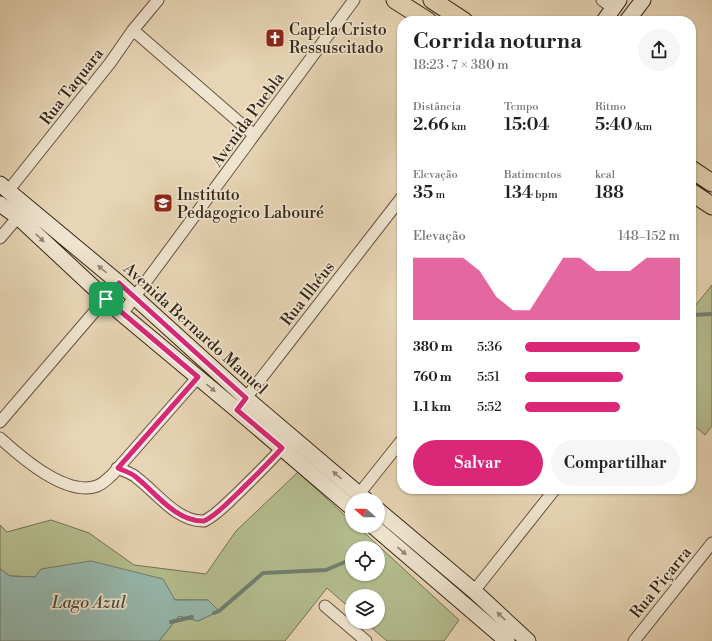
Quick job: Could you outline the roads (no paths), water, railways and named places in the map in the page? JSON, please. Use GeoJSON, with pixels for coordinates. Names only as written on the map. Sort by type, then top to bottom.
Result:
{"type":"FeatureCollection","features":[{"type":"Feature","properties":{"kind":"main road"},"geometry":{"type":"LineString","coordinates":[[395,0],[420,16]]}},
{"type":"Feature","properties":{"kind":"main road"},"geometry":{"type":"LineString","coordinates":[[432,0],[456,16]]}},
{"type":"Feature","properties":{"kind":"main road"},"geometry":{"type":"LineString","coordinates":[[696,172],[712,183]]}},
{"type":"Feature","properties":{"kind":"main road"},"geometry":{"type":"LineString","coordinates":[[696,195],[712,206]]}},
{"type":"Feature","properties":{"kind":"street","name":"Rua Taquara"},"geometry":{"type":"LineString","coordinates":[[4,187],[110,64],[133,30],[158,0]]}},
{"type":"Feature","properties":{"kind":"street","name":"Avenida Puebla"},"geometry":{"type":"LineString","coordinates":[[122,314],[354,0]]}},
{"type":"Feature","properties":{"kind":"street"},"geometry":{"type":"LineString","coordinates":[[631,16],[643,0]]}},
{"type":"Feature","properties":{"kind":"street"},"geometry":{"type":"LineString","coordinates":[[606,16],[611,3]]}},
{"type":"Feature","properties":{"kind":"street"},"geometry":{"type":"LineString","coordinates":[[133,30],[254,136]]}},
{"type":"Feature","properties":{"kind":"street","name":"Avenida Bernardo Manuel"},"geometry":{"type":"LineString","coordinates":[[4,187],[135,297],[241,404],[282,448],[345,502]]}},
{"type":"Feature","properties":{"kind":"street","name":"Rua Ilhéus"},"geometry":{"type":"LineString","coordinates":[[241,404],[397,203]]}},
{"type":"Feature","properties":{"kind":"street","name":"Avenida Bernardo Manuel"},"geometry":{"type":"LineString","coordinates":[[0,204],[18,217],[122,314],[198,377],[241,404],[358,493]]}},
{"type":"Feature","properties":{"kind":"street"},"geometry":{"type":"LineString","coordinates":[[0,238],[18,217]]}},
{"type":"Feature","properties":{"kind":"street"},"geometry":{"type":"LineString","coordinates":[[0,422],[119,283]]}},
{"type":"Feature","properties":{"kind":"street"},"geometry":{"type":"LineString","coordinates":[[0,438],[25,461],[48,475],[70,484],[92,487],[103,483],[118,468],[198,377]]}},
{"type":"Feature","properties":{"kind":"street"},"geometry":{"type":"LineString","coordinates":[[366,493],[397,447]]}},
{"type":"Feature","properties":{"kind":"street"},"geometry":{"type":"LineString","coordinates":[[118,468],[136,476],[176,511],[192,519],[204,521],[226,504],[262,470],[282,448]]}},
{"type":"Feature","properties":{"kind":"street"},"geometry":{"type":"LineString","coordinates":[[474,591],[551,494]]}},
{"type":"Feature","properties":{"kind":"street"},"geometry":{"type":"LineString","coordinates":[[385,516],[474,591],[510,638]]}},
{"type":"Feature","properties":{"kind":"street"},"geometry":{"type":"LineString","coordinates":[[382,533],[510,638],[528,641]]}},
{"type":"Feature","properties":{"kind":"street","name":"Rua Piçarra"},"geometry":{"type":"LineString","coordinates":[[634,641],[712,543]]}},
{"type":"Feature","properties":{"kind":"street"},"geometry":{"type":"LineString","coordinates":[[325,606],[366,641]]}},
{"type":"Feature","properties":{"kind":"water","name":"Lago Azul"},"geometry":{"type":"Polygon","coordinates":[[[91,561],[163,579],[175,600],[208,600],[219,611],[198,621],[179,616],[159,641],[0,641],[0,569],[10,576],[35,577],[41,569],[91,561]]]}},
{"type":"Feature","properties":{"kind":"waterway"},"geometry":{"type":"LineString","coordinates":[[696,315],[712,314]]}},
{"type":"Feature","properties":{"kind":"waterway"},"geometry":{"type":"LineString","coordinates":[[214,613],[219,611],[263,573],[326,570],[345,562]]}},
{"type":"Feature","properties":{"kind":"waterway"},"geometry":{"type":"LineString","coordinates":[[171,622],[192,617]]}},
{"type":"Feature","properties":{"kind":"place","name":"Capela Cristo Ressuscitado"},"geometry":{"type":"Point","coordinates":[275,38]}},
{"type":"Feature","properties":{"kind":"place","name":"Instituto Pedagogico Labouré"},"geometry":{"type":"Point","coordinates":[163,203]}}]}
